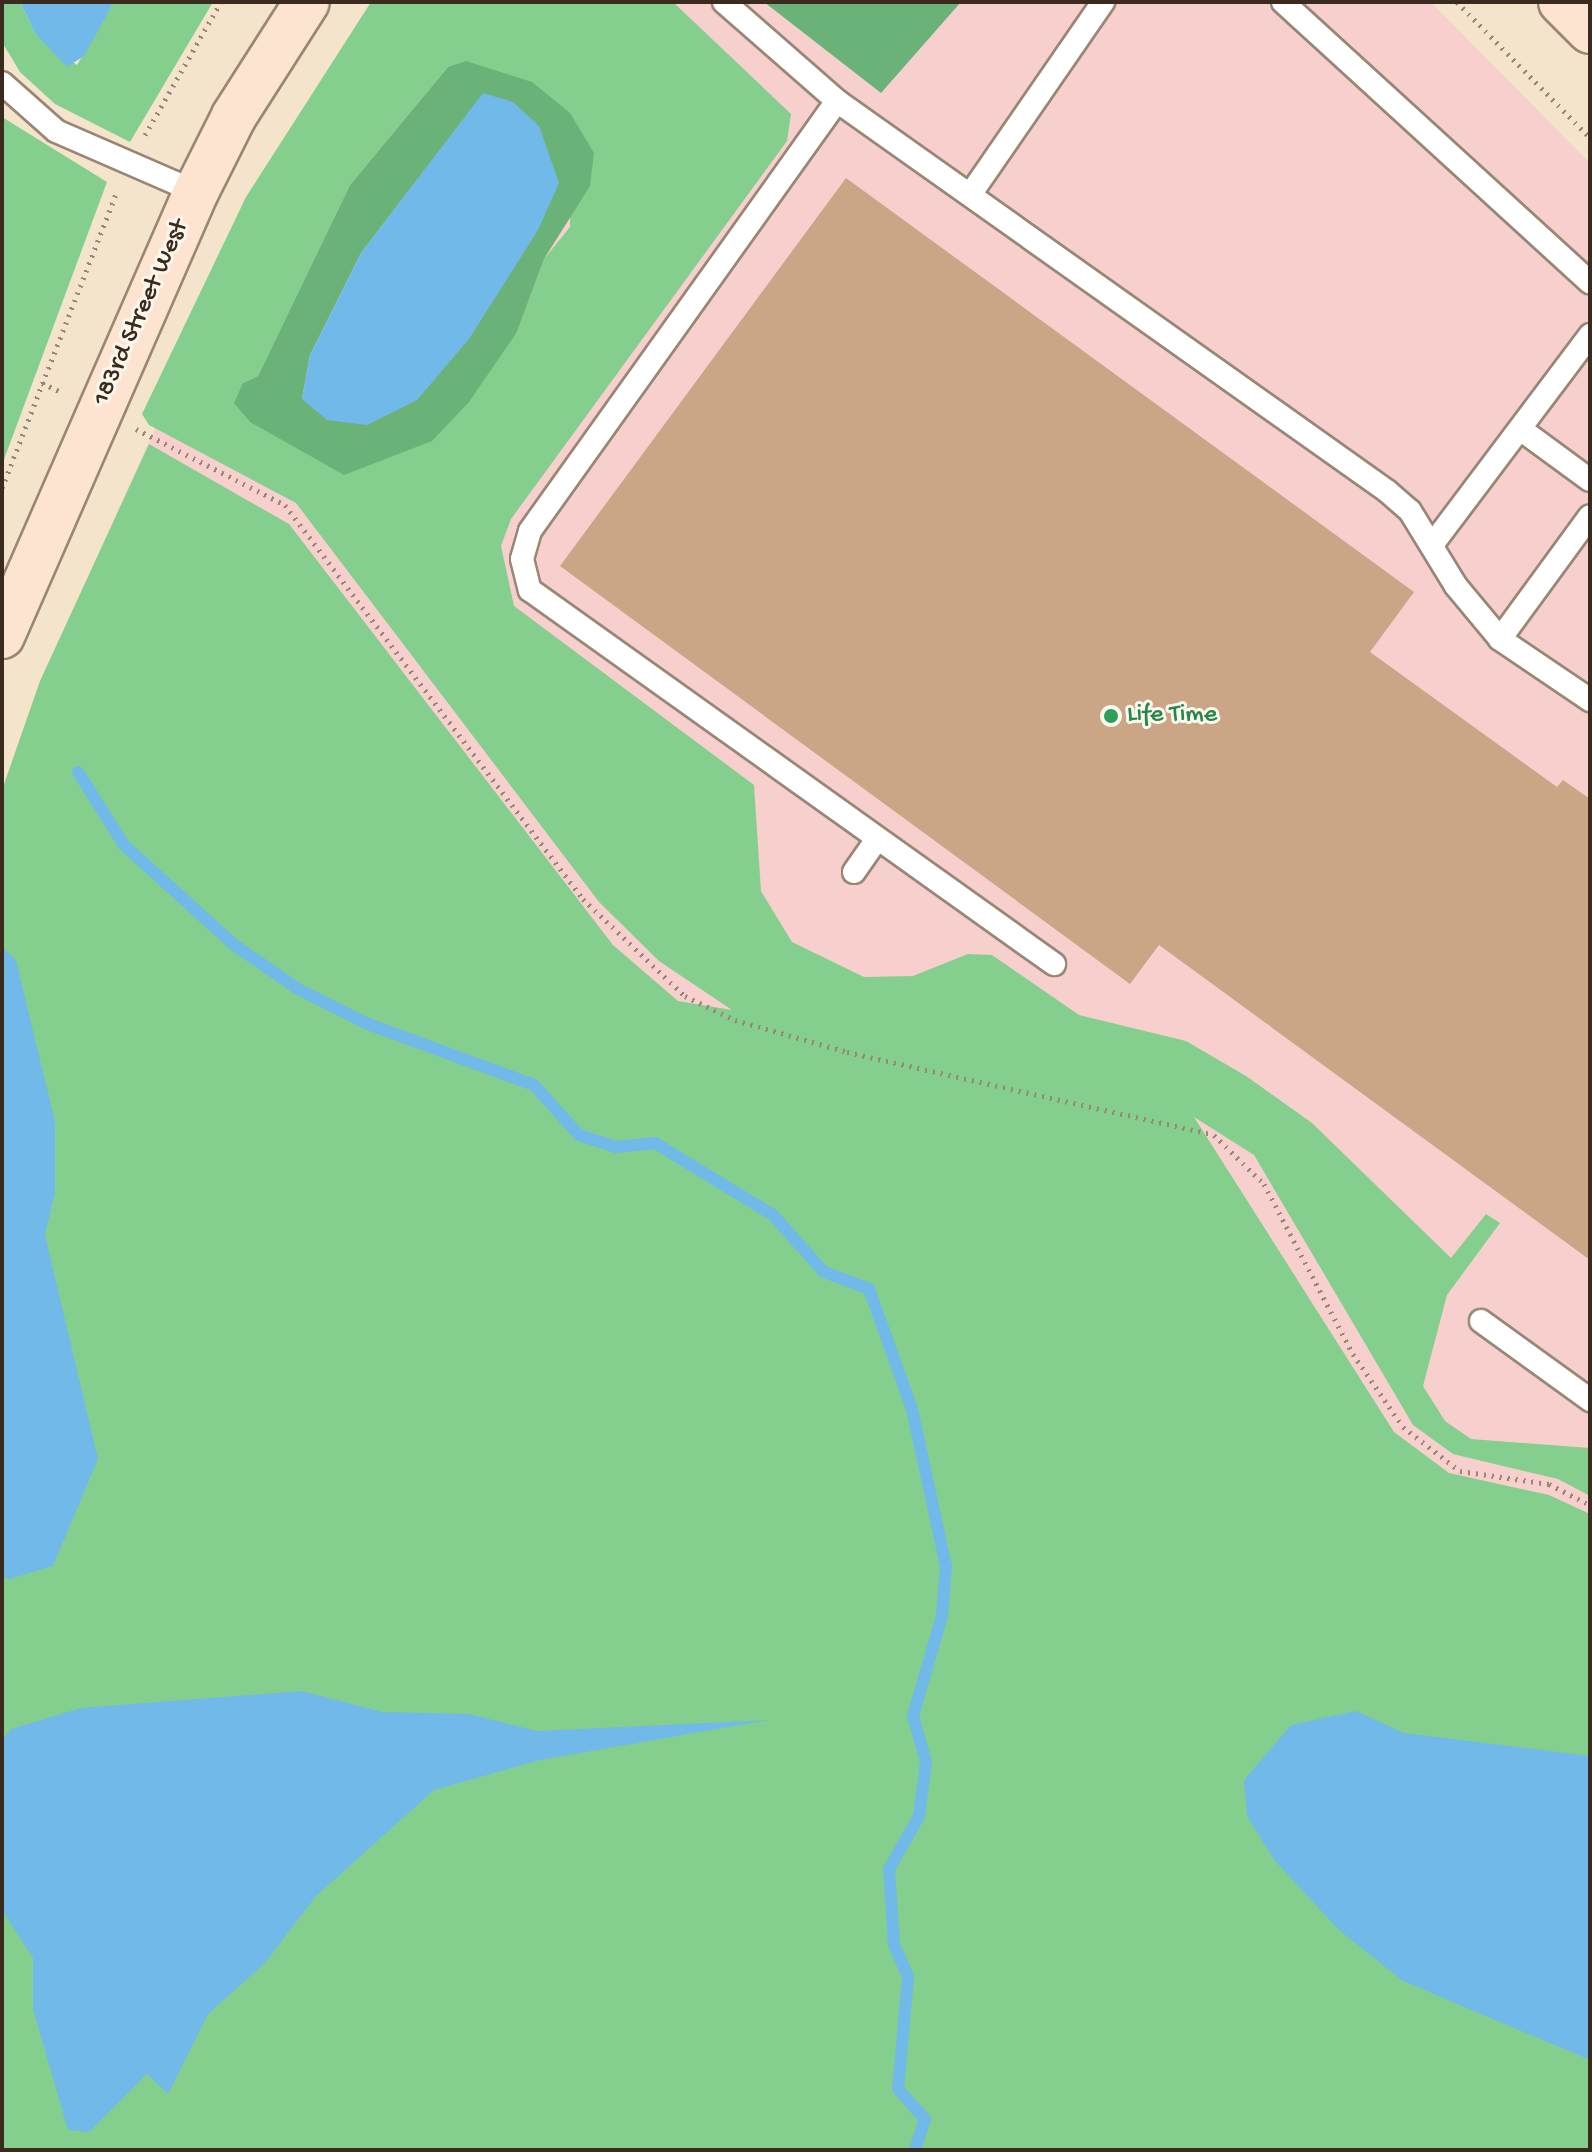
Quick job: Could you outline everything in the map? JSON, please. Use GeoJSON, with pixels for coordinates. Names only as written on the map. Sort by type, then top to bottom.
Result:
{"type":"FeatureCollection","features":[{"type":"Feature","properties":{"kind":"street","name":"183rd Street West"},"geometry":{"type":"LineString","coordinates":[[2,636],[196,192],[234,116],[307,2]]}},
{"type":"Feature","properties":{"kind":"street"},"geometry":{"type":"LineString","coordinates":[[1561,2],[1590,31]]}},
{"type":"Feature","properties":{"kind":"lane"},"geometry":{"type":"LineString","coordinates":[[724,2],[837,101],[972,192],[1387,491],[1432,545],[1500,639],[1588,695]]}},
{"type":"Feature","properties":{"kind":"lane"},"geometry":{"type":"LineString","coordinates":[[972,192],[1103,2]]}},
{"type":"Feature","properties":{"kind":"lane"},"geometry":{"type":"LineString","coordinates":[[1283,2],[1590,282]]}},
{"type":"Feature","properties":{"kind":"lane"},"geometry":{"type":"LineString","coordinates":[[2,83],[56,131],[196,192]]}},
{"type":"Feature","properties":{"kind":"lane"},"geometry":{"type":"LineString","coordinates":[[837,101],[530,531],[522,559],[530,590],[1054,964]]}},
{"type":"Feature","properties":{"kind":"lane"},"geometry":{"type":"LineString","coordinates":[[1432,545],[1523,431],[1590,335]]}},
{"type":"Feature","properties":{"kind":"lane"},"geometry":{"type":"LineString","coordinates":[[1523,431],[1590,480]]}},
{"type":"Feature","properties":{"kind":"lane"},"geometry":{"type":"LineString","coordinates":[[1500,639],[1590,516]]}},
{"type":"Feature","properties":{"kind":"lane"},"geometry":{"type":"LineString","coordinates":[[854,872],[877,839]]}},
{"type":"Feature","properties":{"kind":"lane"},"geometry":{"type":"LineString","coordinates":[[1481,1321],[1590,1400]]}},
{"type":"Feature","properties":{"kind":"path"},"geometry":{"type":"LineString","coordinates":[[2,488],[129,164],[221,2]]}},
{"type":"Feature","properties":{"kind":"path"},"geometry":{"type":"LineString","coordinates":[[1457,2],[1590,138]]}},
{"type":"Feature","properties":{"kind":"path"},"geometry":{"type":"LineString","coordinates":[[42,383],[285,505],[583,899],[685,996],[735,1020],[847,1052],[1214,1135],[1264,1184],[1353,1354],[1423,1447],[1460,1471],[1549,1484],[1590,1505]]}},
{"type":"Feature","properties":{"kind":"shaded area"},"geometry":{"type":"Polygon","coordinates":[[[392,2],[1431,2],[1590,163],[1590,1605],[529,972],[84,586],[202,324],[392,2]]]}},
{"type":"Feature","properties":{"kind":"green space"},"geometry":{"type":"Polygon","coordinates":[[[2,2],[20,2],[35,33],[77,65],[114,2],[213,2],[130,142],[55,104],[20,72],[2,42],[2,2]]]}},
{"type":"Feature","properties":{"kind":"green space"},"geometry":{"type":"Polygon","coordinates":[[[371,2],[673,2],[791,114],[787,141],[511,519],[501,546],[514,606],[754,785],[761,891],[792,942],[864,977],[913,976],[968,954],[992,955],[1079,1015],[1186,1041],[1246,1076],[1312,1123],[1451,1258],[1486,1214],[1500,1223],[1447,1295],[1423,1386],[1445,1421],[1471,1439],[1590,1448],[1590,1496],[1558,1479],[1453,1454],[1413,1425],[1254,1155],[1194,1117],[1394,1432],[1449,1473],[1549,1495],[1590,1514],[1590,2150],[2,2150],[2,790],[40,681],[149,444],[289,524],[613,945],[678,1001],[732,1010],[659,961],[599,902],[296,503],[149,425],[142,414],[246,197],[371,2]],[[448,67],[350,185],[258,376],[243,383],[277,436],[323,463],[432,440],[517,332],[544,259],[570,227],[570,113],[448,67]]]}},
{"type":"Feature","properties":{"kind":"green space"},"geometry":{"type":"Polygon","coordinates":[[[764,2],[961,2],[881,93],[764,2]]]}},
{"type":"Feature","properties":{"kind":"green space"},"geometry":{"type":"Polygon","coordinates":[[[466,61],[532,82],[570,113],[594,153],[590,186],[544,259],[517,332],[469,402],[432,441],[344,475],[250,422],[234,403],[243,383],[258,376],[350,185],[448,67],[466,61]],[[483,94],[361,253],[310,355],[302,399],[483,94]]]}},
{"type":"Feature","properties":{"kind":"green space"},"geometry":{"type":"Polygon","coordinates":[[[2,117],[107,182],[2,465],[2,117]]]}},
{"type":"Feature","properties":{"kind":"water"},"geometry":{"type":"Polygon","coordinates":[[[20,2],[114,2],[84,56],[67,67],[35,33],[20,2]]]}},
{"type":"Feature","properties":{"kind":"water"},"geometry":{"type":"Polygon","coordinates":[[[483,93],[513,102],[539,126],[559,183],[538,230],[469,339],[417,400],[367,425],[327,420],[302,399],[310,355],[361,253],[483,93]]]}},
{"type":"Feature","properties":{"kind":"water"},"geometry":{"type":"Polygon","coordinates":[[[2,947],[16,960],[55,1122],[55,1192],[45,1235],[98,1459],[53,1566],[9,1579],[2,1577],[2,947]]]}},
{"type":"Feature","properties":{"kind":"water"},"geometry":{"type":"Polygon","coordinates":[[[302,1691],[382,1712],[469,1714],[537,1731],[768,1720],[540,1760],[434,1790],[316,1896],[265,1963],[208,2014],[168,2094],[147,2074],[89,2132],[68,2130],[33,2009],[33,1958],[2,1910],[2,1741],[11,1729],[81,1708],[302,1691]]]}},
{"type":"Feature","properties":{"kind":"water"},"geometry":{"type":"Polygon","coordinates":[[[1356,1711],[1404,1733],[1590,1756],[1590,2060],[1403,1981],[1339,1930],[1275,1861],[1247,1816],[1244,1780],[1291,1725],[1356,1711]]]}},
{"type":"Feature","properties":{"kind":"building","name":"Life Time"},"geometry":{"type":"Polygon","coordinates":[[[846,178],[1414,592],[1370,652],[1557,787],[1563,780],[1590,799],[1590,1260],[1159,945],[1130,984],[560,566],[846,178]]]}},
{"type":"Feature","properties":{"kind":"waterway"},"geometry":{"type":"LineString","coordinates":[[78,772],[124,845],[233,944],[298,989],[368,1024],[534,1085],[579,1135],[616,1147],[655,1143],[773,1215],[824,1272],[869,1289],[912,1409],[946,1566],[942,1616],[913,1716],[926,1762],[919,1816],[889,1869],[894,1945],[908,1977],[898,2089],[925,2119],[915,2150]]}},
{"type":"Feature","properties":{"kind":"place","name":"Life Time"},"geometry":{"type":"Point","coordinates":[1111,716]}}]}
